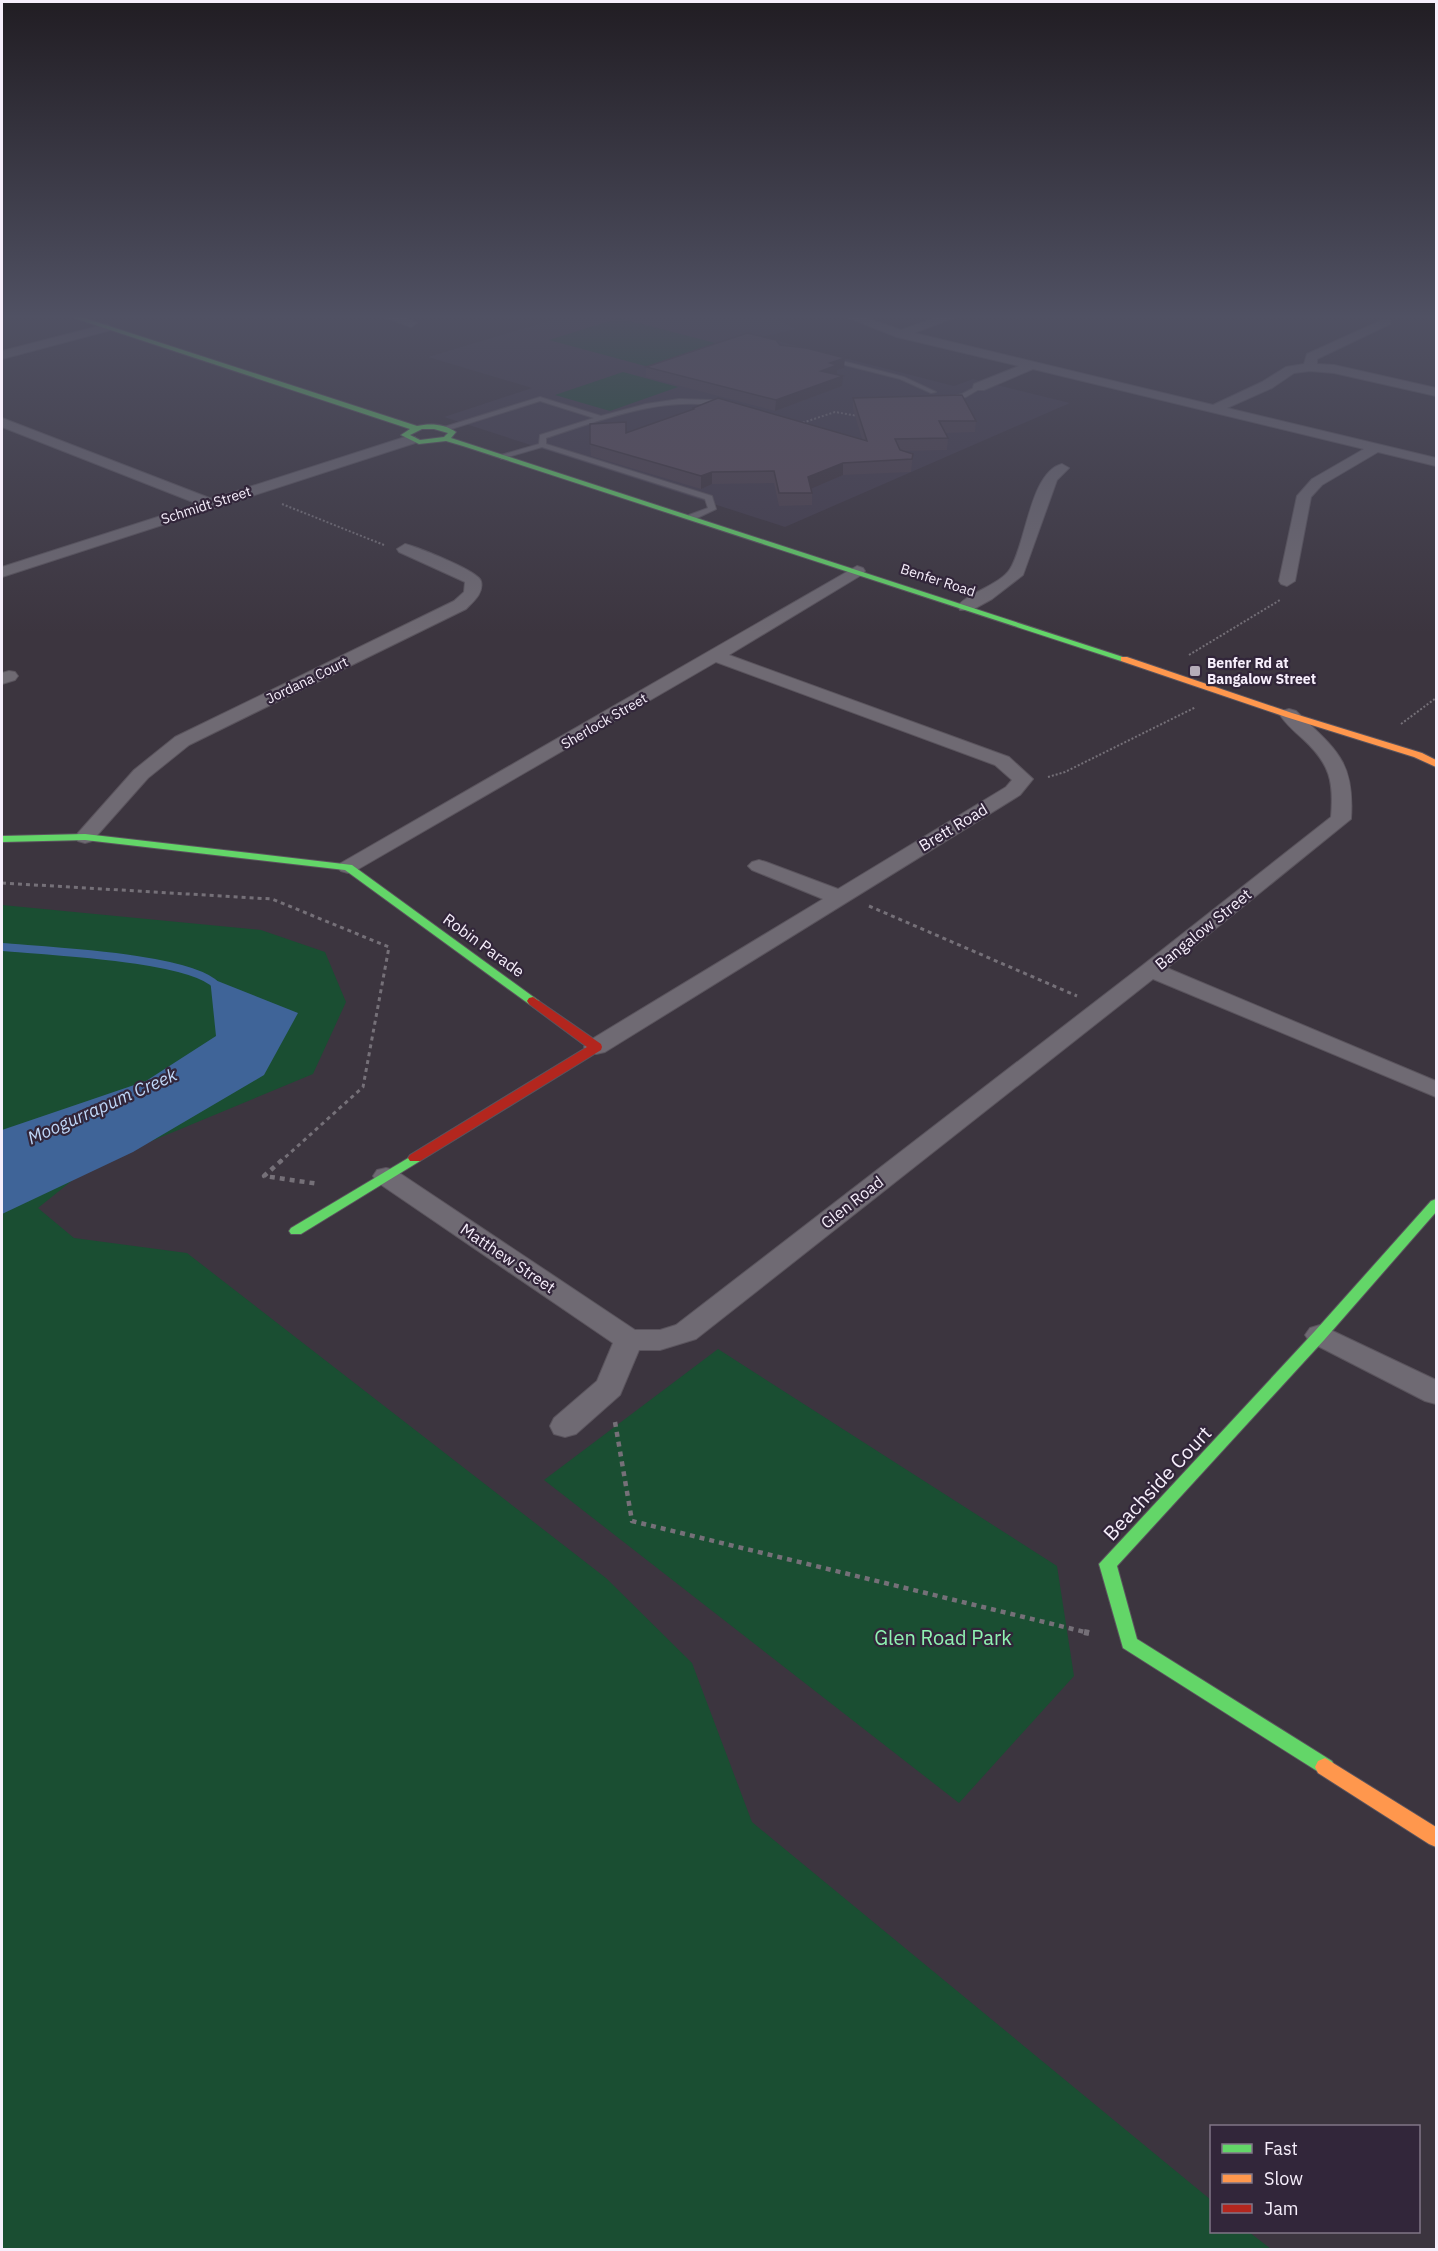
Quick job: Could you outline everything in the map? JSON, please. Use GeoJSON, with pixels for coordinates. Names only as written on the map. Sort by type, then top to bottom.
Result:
{"type":"FeatureCollection","features":[{"type":"Feature","properties":{"kind":"street"},"geometry":{"type":"LineString","coordinates":[[2,422],[211,504]]}},
{"type":"Feature","properties":{"kind":"street","name":"Benfer Road"},"geometry":{"type":"LineString","coordinates":[[378,422],[413,434],[446,434],[504,457],[966,606],[1289,715],[1418,755],[1437,764]]}},
{"type":"Feature","properties":{"kind":"street"},"geometry":{"type":"LineString","coordinates":[[1268,422],[1437,462]]}},
{"type":"Feature","properties":{"kind":"street","name":"Schmidt Street"},"geometry":{"type":"LineString","coordinates":[[2,572],[211,504],[413,434]]}},
{"type":"Feature","properties":{"kind":"street"},"geometry":{"type":"LineString","coordinates":[[1287,581],[1304,496],[1317,483],[1376,448]]}},
{"type":"Feature","properties":{"kind":"street"},"geometry":{"type":"LineString","coordinates":[[966,606],[986,596],[1017,572],[1050,478],[1062,468]]}},
{"type":"Feature","properties":{"kind":"street","name":"Jordana Court"},"geometry":{"type":"LineString","coordinates":[[85,837],[141,774],[182,741],[460,605],[472,593],[473,580],[460,572],[405,549]]}},
{"type":"Feature","properties":{"kind":"street","name":"Sherlock Street"},"geometry":{"type":"LineString","coordinates":[[348,867],[715,656],[857,571]]}},
{"type":"Feature","properties":{"kind":"street"},"geometry":{"type":"LineString","coordinates":[[715,656],[1002,761],[1023,779]]}},
{"type":"Feature","properties":{"kind":"street","name":"Bangalow Street"},"geometry":{"type":"LineString","coordinates":[[1289,715],[1327,750],[1341,773],[1344,798],[1341,819],[1151,970],[1437,1090]]}},
{"type":"Feature","properties":{"kind":"street"},"geometry":{"type":"LineString","coordinates":[[1418,755],[1429,746]]}},
{"type":"Feature","properties":{"kind":"street","name":"Brett Road"},"geometry":{"type":"LineString","coordinates":[[596,1047],[1013,791],[1023,779]]}},
{"type":"Feature","properties":{"kind":"street","name":"Robin Parade"},"geometry":{"type":"LineString","coordinates":[[2,838],[85,837],[348,867],[596,1047]]}},
{"type":"Feature","properties":{"kind":"street"},"geometry":{"type":"LineString","coordinates":[[759,866],[838,897]]}},
{"type":"Feature","properties":{"kind":"street","name":"Glen Road"},"geometry":{"type":"LineString","coordinates":[[629,1340],[660,1340],[686,1332],[1151,970]]}},
{"type":"Feature","properties":{"kind":"street"},"geometry":{"type":"LineString","coordinates":[[296,1231],[596,1047]]}},
{"type":"Feature","properties":{"kind":"street","name":"Matthew Street"},"geometry":{"type":"LineString","coordinates":[[386,1176],[629,1340]]}},
{"type":"Feature","properties":{"kind":"street","name":"Beachside Court"},"geometry":{"type":"LineString","coordinates":[[1437,1204],[1320,1335],[1108,1564],[1129,1643],[1437,1838]]}},
{"type":"Feature","properties":{"kind":"street"},"geometry":{"type":"LineString","coordinates":[[1320,1335],[1437,1393]]}},
{"type":"Feature","properties":{"kind":"street"},"geometry":{"type":"LineString","coordinates":[[565,1426],[609,1387],[629,1340]]}},
{"type":"Feature","properties":{"kind":"lane"},"geometry":{"type":"LineString","coordinates":[[446,434],[478,422]]}},
{"type":"Feature","properties":{"kind":"lane"},"geometry":{"type":"LineString","coordinates":[[542,445],[543,437],[589,422]]}},
{"type":"Feature","properties":{"kind":"lane"},"geometry":{"type":"LineString","coordinates":[[504,457],[542,445],[709,498],[712,509],[692,517]]}},
{"type":"Feature","properties":{"kind":"path"},"geometry":{"type":"LineString","coordinates":[[798,424],[804,422]]}},
{"type":"Feature","properties":{"kind":"path"},"geometry":{"type":"LineString","coordinates":[[249,491],[385,545],[405,549]]}},
{"type":"Feature","properties":{"kind":"path"},"geometry":{"type":"LineString","coordinates":[[1183,658],[1284,598],[1287,581]]}},
{"type":"Feature","properties":{"kind":"path"},"geometry":{"type":"LineString","coordinates":[[1023,779],[1049,777],[1065,772],[1226,692]]}},
{"type":"Feature","properties":{"kind":"path"},"geometry":{"type":"LineString","coordinates":[[1390,725],[1402,724],[1437,698]]}},
{"type":"Feature","properties":{"kind":"path"},"geometry":{"type":"LineString","coordinates":[[838,897],[862,902],[1102,1007]]}},
{"type":"Feature","properties":{"kind":"shaded area"},"geometry":{"type":"Polygon","coordinates":[[[460,422],[1026,422],[785,527],[460,422]]]}},
{"type":"Feature","properties":{"kind":"green space"},"geometry":{"type":"Polygon","coordinates":[[[2,905],[261,930],[325,952],[346,1002],[313,1074],[89,1167],[38,1208],[74,1238],[187,1253],[606,1578],[692,1663],[752,1822],[1210,2199],[1210,2233],[1250,2233],[1271,2249],[2,2249],[2,905]]]}},
{"type":"Feature","properties":{"kind":"green space","name":"Glen Road Park"},"geometry":{"type":"Polygon","coordinates":[[[718,1349],[1057,1566],[1074,1676],[959,1803],[544,1480],[718,1349]]]}},
{"type":"Feature","properties":{"kind":"water"},"geometry":{"type":"Polygon","coordinates":[[[210,978],[298,1013],[264,1075],[133,1152],[2,1214],[2,1130],[146,1081],[216,1036],[210,978]]]}},
{"type":"Feature","properties":{"kind":"building"},"geometry":{"type":"Polygon","coordinates":[[[626,422],[626,433],[657,422],[801,422],[867,441],[861,422],[940,422],[948,438],[895,439],[900,450],[913,454],[912,459],[843,463],[808,477],[812,493],[779,493],[774,471],[712,472],[701,476],[590,444],[590,424],[626,422]]]}},
{"type":"Feature","properties":{"kind":"waterway","name":"Moogurrapum Creek"},"geometry":{"type":"LineString","coordinates":[[2,947],[82,953],[149,962],[179,968],[202,976],[217,986]]}},
{"type":"Feature","properties":{"kind":"traffic: fast"},"geometry":{"type":"LineString","coordinates":[[397,422],[415,428]]}},
{"type":"Feature","properties":{"kind":"traffic: fast"},"geometry":{"type":"LineString","coordinates":[[446,439],[452,432],[434,427],[422,427],[405,435],[419,442],[446,439],[466,444],[1124,659]]}},
{"type":"Feature","properties":{"kind":"traffic: fast"},"geometry":{"type":"LineString","coordinates":[[2,839],[85,837],[348,867],[533,1001]]}},
{"type":"Feature","properties":{"kind":"traffic: fast"},"geometry":{"type":"LineString","coordinates":[[296,1231],[415,1158]]}},
{"type":"Feature","properties":{"kind":"traffic: fast"},"geometry":{"type":"LineString","coordinates":[[1325,1767],[1129,1643],[1108,1564],[1320,1335],[1436,1204]]}},
{"type":"Feature","properties":{"kind":"traffic: slow"},"geometry":{"type":"LineString","coordinates":[[1124,659],[1289,715],[1418,755],[1436,764]]}},
{"type":"Feature","properties":{"kind":"traffic: slow"},"geometry":{"type":"LineString","coordinates":[[1325,1767],[1436,1838]]}},
{"type":"Feature","properties":{"kind":"traffic: jam"},"geometry":{"type":"LineString","coordinates":[[415,1158],[596,1047],[533,1001]]}},
{"type":"Feature","properties":{"kind":"place","name":"Benfer Rd at Bangalow Street"},"geometry":{"type":"Point","coordinates":[1195,671]}}]}
